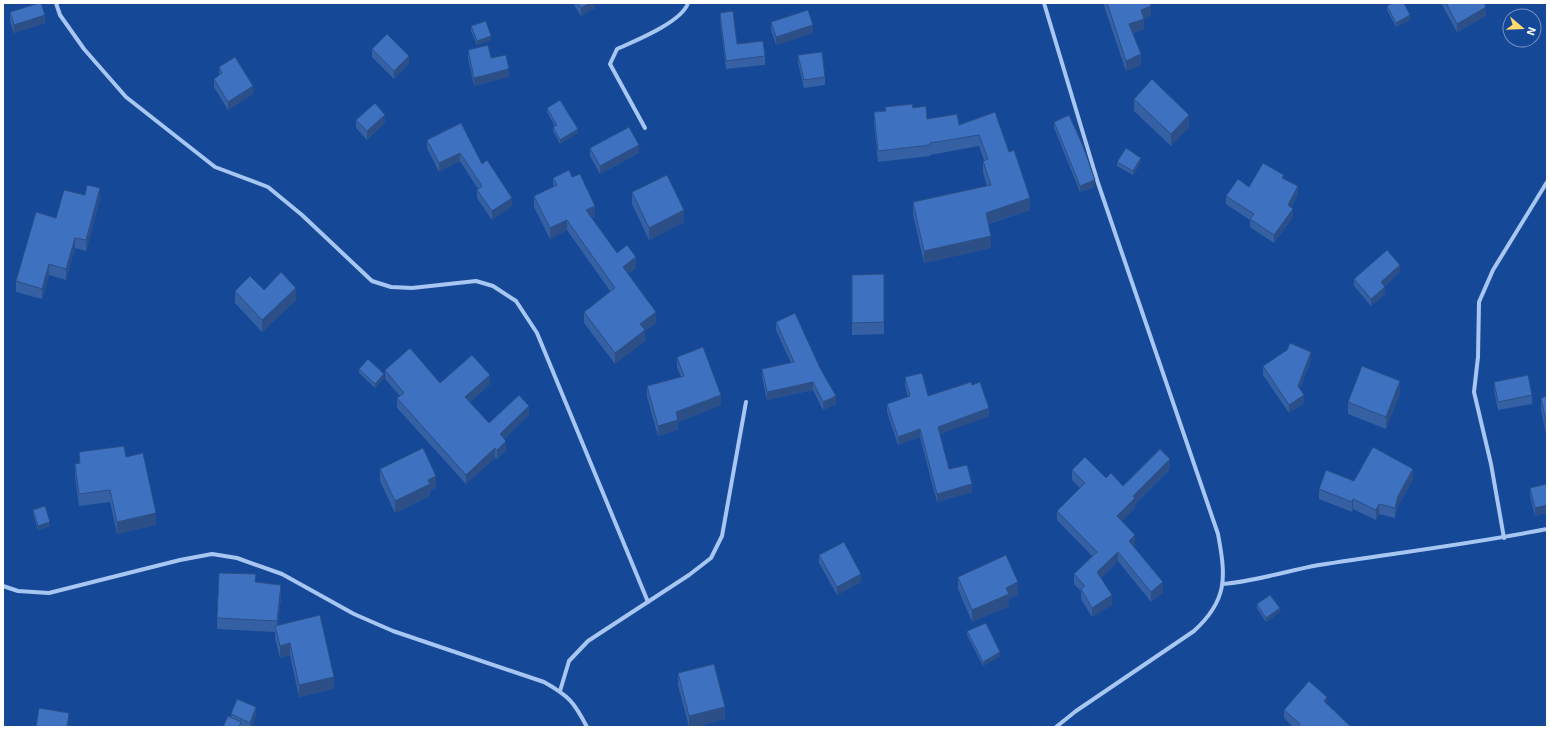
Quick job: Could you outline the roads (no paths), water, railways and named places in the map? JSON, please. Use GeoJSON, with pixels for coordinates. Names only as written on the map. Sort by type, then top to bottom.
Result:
{"type":"FeatureCollection","features":[{"type":"Feature","properties":{"kind":"street"},"geometry":{"type":"LineString","coordinates":[[56,3],[60,15],[84,49],[126,97],[215,167],[268,187],[302,215],[372,281],[391,287],[412,288],[476,281],[493,286],[516,302],[537,333],[648,602]]}},
{"type":"Feature","properties":{"kind":"street"},"geometry":{"type":"LineString","coordinates":[[645,128],[610,64],[617,49],[655,32],[686,9],[688,3]]}},
{"type":"Feature","properties":{"kind":"street"},"geometry":{"type":"LineString","coordinates":[[1044,3],[1098,183],[1218,534],[1224,564],[1223,584],[1220,596],[1214,609],[1194,631],[1076,711],[1056,727]]}},
{"type":"Feature","properties":{"kind":"street"},"geometry":{"type":"LineString","coordinates":[[1504,538],[1491,464],[1474,392],[1478,357],[1479,302],[1493,270],[1547,182]]}},
{"type":"Feature","properties":{"kind":"street"},"geometry":{"type":"LineString","coordinates":[[560,691],[569,660],[588,641],[689,575],[711,558],[722,536],[746,402]]}},
{"type":"Feature","properties":{"kind":"street"},"geometry":{"type":"LineString","coordinates":[[1223,584],[1248,582],[1317,566],[1504,538],[1547,529]]}},
{"type":"Feature","properties":{"kind":"street"},"geometry":{"type":"LineString","coordinates":[[3,586],[18,591],[50,593],[180,560],[212,554],[237,558],[282,574],[354,614],[393,631],[544,682],[560,691],[574,703],[587,727]]}}]}
